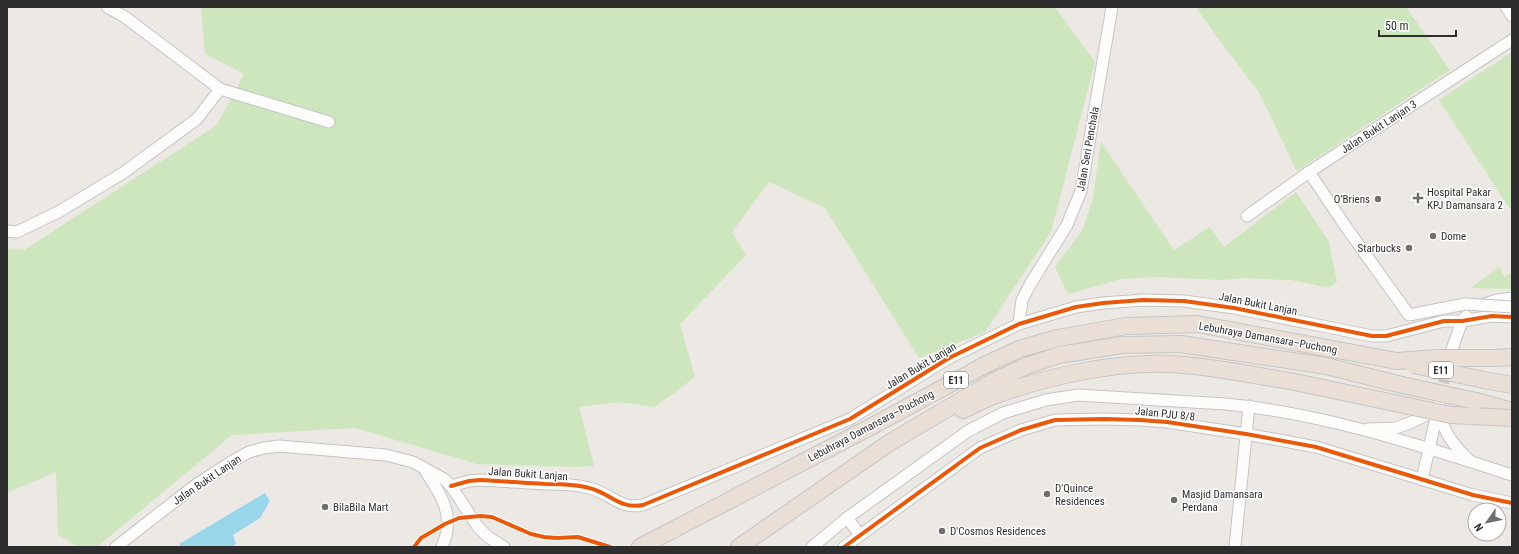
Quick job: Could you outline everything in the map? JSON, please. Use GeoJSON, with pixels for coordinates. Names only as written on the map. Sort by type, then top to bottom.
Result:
{"type":"FeatureCollection","features":[{"type":"Feature","properties":{"kind":"highway","name":"Lebuhraya Damansara–Puchong"},"geometry":{"type":"LineString","coordinates":[[640,547],[878,423],[985,365],[1019,349],[1058,338],[1126,326],[1197,324],[1397,361],[1512,385]]}},
{"type":"Feature","properties":{"kind":"highway","name":"Lebuhraya Damansara–Puchong"},"geometry":{"type":"LineString","coordinates":[[739,547],[888,443],[994,381],[1026,366],[1058,355],[1122,345],[1181,344],[1326,366],[1402,385],[1476,401],[1512,411]]}},
{"type":"Feature","properties":{"kind":"highway"},"geometry":{"type":"LineString","coordinates":[[1397,361],[1438,358],[1512,357]]}},
{"type":"Feature","properties":{"kind":"highway"},"geometry":{"type":"LineString","coordinates":[[888,443],[995,395],[1043,380],[1096,370],[1146,364],[1183,364],[1218,369],[1295,382],[1451,415],[1512,418]]}},
{"type":"Feature","properties":{"kind":"street"},"geometry":{"type":"LineString","coordinates":[[107,7],[125,17],[220,89],[329,122]]}},
{"type":"Feature","properties":{"kind":"street","name":"Jalan Seri Penchala"},"geometry":{"type":"LineString","coordinates":[[1019,324],[1022,300],[1067,225],[1081,191],[1112,7]]}},
{"type":"Feature","properties":{"kind":"street"},"geometry":{"type":"LineString","coordinates":[[1506,7],[1512,16]]}},
{"type":"Feature","properties":{"kind":"street","name":"Jalan Bukit Lanjan 3"},"geometry":{"type":"LineString","coordinates":[[1247,216],[1309,172],[1512,40]]}},
{"type":"Feature","properties":{"kind":"street"},"geometry":{"type":"LineString","coordinates":[[7,231],[17,232],[60,211],[123,173],[197,119],[220,89]]}},
{"type":"Feature","properties":{"kind":"street"},"geometry":{"type":"LineString","coordinates":[[1309,172],[1409,315],[1465,304],[1512,307]]}},
{"type":"Feature","properties":{"kind":"street"},"geometry":{"type":"LineString","coordinates":[[1451,352],[1462,321],[1473,310],[1486,303],[1512,298]]}},
{"type":"Feature","properties":{"kind":"street","name":"Jalan Bukit Lanjan"},"geometry":{"type":"LineString","coordinates":[[116,547],[196,484],[243,456],[264,448],[279,446],[386,455],[422,465],[444,479],[451,486],[469,481],[480,480],[560,484],[589,488],[626,505],[643,505],[850,419],[949,358],[1019,324],[1076,307],[1143,300],[1184,301],[1234,308],[1372,336],[1386,336],[1444,321],[1462,321],[1492,316],[1512,317]]}},
{"type":"Feature","properties":{"kind":"street","name":"Jalan PJU 8/8"},"geometry":{"type":"LineString","coordinates":[[816,544],[847,518],[968,431],[1003,413],[1046,400],[1078,395],[1249,406],[1296,414],[1358,429],[1428,449],[1512,476]]}},
{"type":"Feature","properties":{"kind":"street"},"geometry":{"type":"LineString","coordinates":[[1358,429],[1396,428],[1412,422],[1439,404]]}},
{"type":"Feature","properties":{"kind":"street"},"geometry":{"type":"LineString","coordinates":[[1422,480],[1439,404]]}},
{"type":"Feature","properties":{"kind":"street"},"geometry":{"type":"LineString","coordinates":[[1439,404],[1445,432],[1458,450],[1471,462]]}},
{"type":"Feature","properties":{"kind":"street"},"geometry":{"type":"LineString","coordinates":[[1235,547],[1249,406]]}},
{"type":"Feature","properties":{"kind":"street","name":"Jalan PJU 8/8"},"geometry":{"type":"LineString","coordinates":[[844,547],[980,448],[1021,430],[1055,420],[1140,420],[1167,422],[1246,434],[1316,447],[1473,495],[1512,503]]}},
{"type":"Feature","properties":{"kind":"street"},"geometry":{"type":"LineString","coordinates":[[422,465],[436,488],[447,512],[448,528],[442,547]]}},
{"type":"Feature","properties":{"kind":"street"},"geometry":{"type":"LineString","coordinates":[[451,486],[478,528],[488,537],[504,547]]}},
{"type":"Feature","properties":{"kind":"street"},"geometry":{"type":"LineString","coordinates":[[847,518],[860,535]]}},
{"type":"Feature","properties":{"kind":"green space"},"geometry":{"type":"Polygon","coordinates":[[[201,7],[1055,7],[1095,62],[1051,232],[985,332],[919,358],[825,208],[769,182],[732,232],[746,255],[680,324],[695,377],[655,407],[618,402],[579,407],[594,466],[574,467],[477,464],[355,428],[232,435],[97,547],[79,547],[58,535],[56,472],[7,493],[7,248],[24,250],[217,125],[244,74],[205,54],[201,7]]]}},
{"type":"Feature","properties":{"kind":"green space"},"geometry":{"type":"Polygon","coordinates":[[[1196,7],[1406,7],[1450,70],[1297,171],[1258,91],[1196,7]]]}},
{"type":"Feature","properties":{"kind":"green space"},"geometry":{"type":"Polygon","coordinates":[[[1512,52],[1512,212],[1439,100],[1512,52]]]}},
{"type":"Feature","properties":{"kind":"green space"},"geometry":{"type":"Polygon","coordinates":[[[1101,142],[1174,250],[1210,227],[1224,247],[1296,192],[1329,242],[1337,282],[1331,287],[1290,280],[1242,278],[1224,280],[1157,277],[1121,279],[1068,294],[1055,267],[1083,229],[1093,198],[1101,142]]]}},
{"type":"Feature","properties":{"kind":"green space"},"geometry":{"type":"Polygon","coordinates":[[[1499,267],[1505,277],[1512,272],[1512,289],[1471,288],[1499,267]]]}},
{"type":"Feature","properties":{"kind":"water"},"geometry":{"type":"Polygon","coordinates":[[[265,493],[270,501],[260,518],[233,535],[236,544],[231,547],[182,547],[179,544],[265,493]]]}},
{"type":"Feature","properties":{"kind":"tunnel"},"geometry":{"type":"LineString","coordinates":[[1440,399],[1448,365]]}},
{"type":"Feature","properties":{"kind":"cycle path"},"geometry":{"type":"LineString","coordinates":[[451,486],[469,481],[480,480],[573,485],[596,490],[627,505],[643,505],[850,419],[949,358],[1019,324],[1076,307],[1143,300],[1184,301],[1234,308],[1372,336],[1386,336],[1444,321],[1462,321],[1492,316],[1512,317]]}},
{"type":"Feature","properties":{"kind":"cycle path"},"geometry":{"type":"LineString","coordinates":[[844,547],[980,448],[1021,430],[1055,420],[1140,420],[1167,422],[1246,434],[1316,447],[1473,495],[1512,503]]}},
{"type":"Feature","properties":{"kind":"cycle path"},"geometry":{"type":"LineString","coordinates":[[414,547],[421,538],[445,524],[459,518],[480,516],[492,517],[531,534],[557,538],[578,537],[610,547]]}},
{"type":"Feature","properties":{"kind":"place","name":"Hospital Pakar KPJ Damansara 2"},"geometry":{"type":"Point","coordinates":[1418,198]}},
{"type":"Feature","properties":{"kind":"place","name":"O’Briens"},"geometry":{"type":"Point","coordinates":[1378,199]}},
{"type":"Feature","properties":{"kind":"place","name":"Dome"},"geometry":{"type":"Point","coordinates":[1433,236]}},
{"type":"Feature","properties":{"kind":"place","name":"Starbucks"},"geometry":{"type":"Point","coordinates":[1409,248]}},
{"type":"Feature","properties":{"kind":"place","name":"D'Quince Residences"},"geometry":{"type":"Point","coordinates":[1047,494]}},
{"type":"Feature","properties":{"kind":"place","name":"Masjid Damansara Perdana"},"geometry":{"type":"Point","coordinates":[1174,500]}},
{"type":"Feature","properties":{"kind":"place","name":"BilaBila Mart"},"geometry":{"type":"Point","coordinates":[325,507]}},
{"type":"Feature","properties":{"kind":"place","name":"D'Cosmos Residences"},"geometry":{"type":"Point","coordinates":[942,531]}}]}
